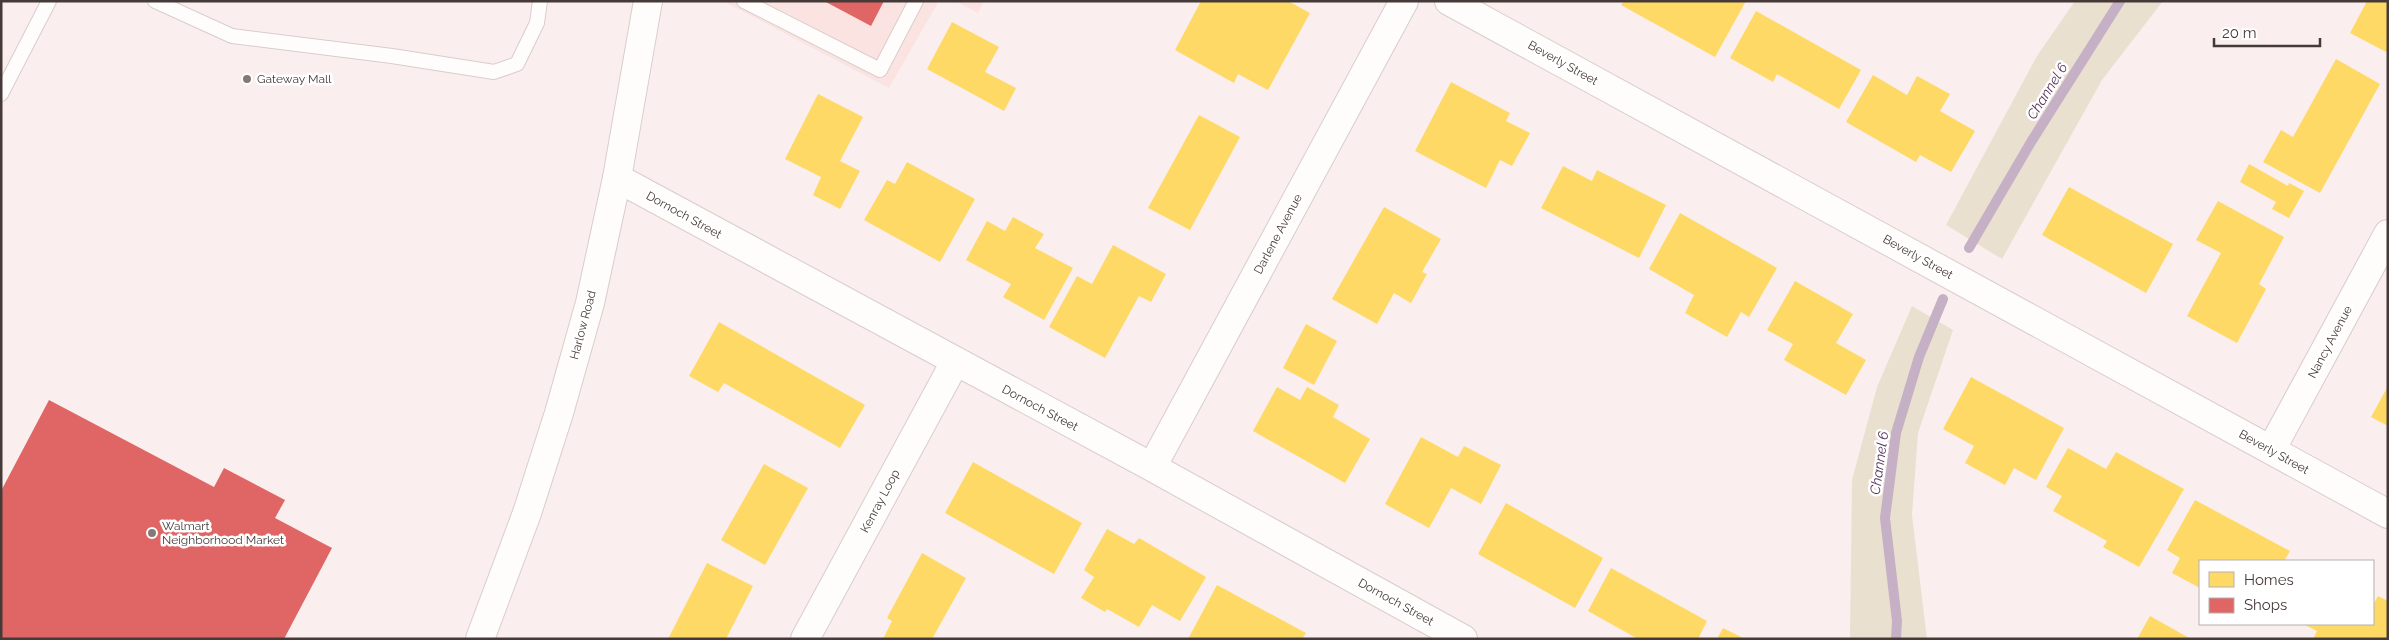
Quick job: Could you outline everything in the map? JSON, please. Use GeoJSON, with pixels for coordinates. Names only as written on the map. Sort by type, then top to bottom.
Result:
{"type":"FeatureCollection","features":[{"type":"Feature","properties":{"kind":"street","name":"Harlow Road"},"geometry":{"type":"LineString","coordinates":[[480,639],[527,514],[559,413],[590,303],[617,178],[648,1]]}},
{"type":"Feature","properties":{"kind":"street","name":"Darlene Avenue"},"geometry":{"type":"LineString","coordinates":[[1152,467],[1404,1]]}},
{"type":"Feature","properties":{"kind":"street","name":"Beverly Street"},"geometry":{"type":"LineString","coordinates":[[1449,1],[2388,514]]}},
{"type":"Feature","properties":{"kind":"street","name":"Dornoch Street"},"geometry":{"type":"LineString","coordinates":[[617,178],[954,362],[1152,467],[1463,639]]}},
{"type":"Feature","properties":{"kind":"street","name":"Nancy Avenue"},"geometry":{"type":"LineString","coordinates":[[2272,450],[2388,234]]}},
{"type":"Feature","properties":{"kind":"street","name":"Kenray Loop"},"geometry":{"type":"LineString","coordinates":[[804,639],[954,362]]}},
{"type":"Feature","properties":{"kind":"lane"},"geometry":{"type":"LineString","coordinates":[[1,94],[50,1]]}},
{"type":"Feature","properties":{"kind":"lane"},"geometry":{"type":"LineString","coordinates":[[155,1],[232,36],[392,56],[494,72],[517,64],[537,23],[540,1]]}},
{"type":"Feature","properties":{"kind":"lane"},"geometry":{"type":"LineString","coordinates":[[744,1],[880,70],[916,1]]}},
{"type":"Feature","properties":{"kind":"shaded area"},"geometry":{"type":"Polygon","coordinates":[[[723,1],[939,1],[889,88],[723,1]]]}},
{"type":"Feature","properties":{"kind":"shaded area"},"geometry":{"type":"Polygon","coordinates":[[[955,1],[984,1],[978,13],[955,1]]]}},
{"type":"Feature","properties":{"kind":"shaded area"},"geometry":{"type":"Polygon","coordinates":[[[2075,1],[2163,1],[2102,80],[2002,259],[1946,225],[2037,56],[2075,1]]]}},
{"type":"Feature","properties":{"kind":"shaded area"},"geometry":{"type":"Polygon","coordinates":[[[1912,306],[1953,330],[1918,433],[1912,515],[1927,639],[1850,639],[1852,480],[1877,387],[1912,306]]]}},
{"type":"Feature","properties":{"kind":"building: Homes"},"geometry":{"type":"Polygon","coordinates":[[[1201,1],[1288,1],[1310,13],[1268,90],[1238,74],[1234,83],[1175,50],[1201,1]]]}},
{"type":"Feature","properties":{"kind":"building: Homes"},"geometry":{"type":"Polygon","coordinates":[[[1624,1],[1746,1],[1715,57],[1621,5],[1624,1]]]}},
{"type":"Feature","properties":{"kind":"building: Homes"},"geometry":{"type":"Polygon","coordinates":[[[2367,1],[2388,1],[2388,53],[2350,33],[2367,1]]]}},
{"type":"Feature","properties":{"kind":"building: Homes"},"geometry":{"type":"Polygon","coordinates":[[[1756,11],[1861,70],[1839,109],[1777,74],[1773,82],[1730,58],[1756,11]]]}},
{"type":"Feature","properties":{"kind":"building: Homes"},"geometry":{"type":"Polygon","coordinates":[[[952,22],[999,47],[985,72],[1016,88],[1004,111],[927,69],[952,22]]]}},
{"type":"Feature","properties":{"kind":"building: Homes"},"geometry":{"type":"Polygon","coordinates":[[[2336,59],[2380,84],[2320,193],[2263,162],[2281,130],[2293,137],[2336,59]]]}},
{"type":"Feature","properties":{"kind":"building: Homes"},"geometry":{"type":"Polygon","coordinates":[[[1873,75],[1907,95],[1917,76],[1950,94],[1940,111],[1975,131],[1951,172],[1920,155],[1916,162],[1846,122],[1873,75]]]}},
{"type":"Feature","properties":{"kind":"building: Homes"},"geometry":{"type":"Polygon","coordinates":[[[1451,82],[1510,113],[1506,121],[1530,133],[1512,166],[1500,160],[1486,188],[1415,151],[1451,82]]]}},
{"type":"Feature","properties":{"kind":"building: Homes"},"geometry":{"type":"Polygon","coordinates":[[[818,94],[863,117],[840,161],[860,171],[840,209],[813,195],[821,177],[785,159],[818,94]]]}},
{"type":"Feature","properties":{"kind":"building: Homes"},"geometry":{"type":"Polygon","coordinates":[[[1199,115],[1240,137],[1190,230],[1148,208],[1199,115]]]}},
{"type":"Feature","properties":{"kind":"building: Homes"},"geometry":{"type":"Polygon","coordinates":[[[907,162],[975,199],[940,262],[864,220],[887,180],[895,184],[907,162]]]}},
{"type":"Feature","properties":{"kind":"building: Homes"},"geometry":{"type":"Polygon","coordinates":[[[2249,164],[2288,186],[2289,183],[2304,191],[2289,218],[2272,209],[2276,202],[2240,182],[2249,164]]]}},
{"type":"Feature","properties":{"kind":"building: Homes"},"geometry":{"type":"Polygon","coordinates":[[[1563,166],[1592,181],[1597,170],[1666,205],[1639,258],[1541,208],[1563,166]]]}},
{"type":"Feature","properties":{"kind":"building: Homes"},"geometry":{"type":"Polygon","coordinates":[[[2069,187],[2173,244],[2146,293],[2042,235],[2069,187]]]}},
{"type":"Feature","properties":{"kind":"building: Homes"},"geometry":{"type":"Polygon","coordinates":[[[2218,201],[2284,237],[2259,284],[2266,289],[2237,343],[2187,316],[2221,253],[2196,240],[2218,201]]]}},
{"type":"Feature","properties":{"kind":"building: Homes"},"geometry":{"type":"Polygon","coordinates":[[[1384,207],[1441,239],[1422,272],[1427,274],[1411,303],[1394,293],[1377,324],[1332,299],[1384,207]]]}},
{"type":"Feature","properties":{"kind":"building: Homes"},"geometry":{"type":"Polygon","coordinates":[[[1680,213],[1777,268],[1749,317],[1741,312],[1727,337],[1685,313],[1694,295],[1649,269],[1680,213]]]}},
{"type":"Feature","properties":{"kind":"building: Homes"},"geometry":{"type":"Polygon","coordinates":[[[1013,217],[1044,234],[1035,248],[1073,268],[1044,320],[1003,297],[1011,284],[966,260],[987,221],[1005,231],[1013,217]]]}},
{"type":"Feature","properties":{"kind":"building: Homes"},"geometry":{"type":"Polygon","coordinates":[[[1113,245],[1166,274],[1151,302],[1139,296],[1105,358],[1049,327],[1077,276],[1092,284],[1113,245]]]}},
{"type":"Feature","properties":{"kind":"building: Homes"},"geometry":{"type":"Polygon","coordinates":[[[1795,281],[1853,314],[1836,343],[1866,360],[1846,395],[1784,360],[1793,344],[1767,330],[1795,281]]]}},
{"type":"Feature","properties":{"kind":"building: Homes"},"geometry":{"type":"Polygon","coordinates":[[[719,322],[865,405],[840,448],[724,383],[718,392],[689,376],[719,322]]]}},
{"type":"Feature","properties":{"kind":"building: Homes"},"geometry":{"type":"Polygon","coordinates":[[[1306,324],[1337,341],[1314,385],[1283,368],[1306,324]]]}},
{"type":"Feature","properties":{"kind":"building: Homes"},"geometry":{"type":"Polygon","coordinates":[[[1971,377],[2064,428],[2036,480],[2014,468],[2005,485],[1965,463],[1974,446],[1943,429],[1971,377]]]}},
{"type":"Feature","properties":{"kind":"building: Homes"},"geometry":{"type":"Polygon","coordinates":[[[2388,386],[2388,426],[2371,417],[2388,386]]]}},
{"type":"Feature","properties":{"kind":"building: Homes"},"geometry":{"type":"Polygon","coordinates":[[[1277,387],[1300,400],[1307,387],[1339,405],[1333,417],[1370,439],[1345,483],[1253,431],[1277,387]]]}},
{"type":"Feature","properties":{"kind":"building: Homes"},"geometry":{"type":"Polygon","coordinates":[[[1421,437],[1458,457],[1464,446],[1501,465],[1481,504],[1451,488],[1429,528],[1385,504],[1421,437]]]}},
{"type":"Feature","properties":{"kind":"building: Homes"},"geometry":{"type":"Polygon","coordinates":[[[2068,448],[2106,469],[2116,452],[2184,489],[2139,567],[2103,547],[2107,541],[2053,511],[2062,496],[2046,487],[2068,448]]]}},
{"type":"Feature","properties":{"kind":"building: Homes"},"geometry":{"type":"Polygon","coordinates":[[[973,462],[1082,523],[1054,574],[945,513],[973,462]]]}},
{"type":"Feature","properties":{"kind":"building: Homes"},"geometry":{"type":"Polygon","coordinates":[[[764,464],[808,488],[765,565],[721,540],[764,464]]]}},
{"type":"Feature","properties":{"kind":"building: Homes"},"geometry":{"type":"Polygon","coordinates":[[[2195,500],[2290,551],[2285,560],[2199,560],[2199,587],[2172,573],[2180,558],[2167,550],[2195,500]]]}},
{"type":"Feature","properties":{"kind":"building: Homes"},"geometry":{"type":"Polygon","coordinates":[[[1506,503],[1603,558],[1575,608],[1478,554],[1506,503]]]}},
{"type":"Feature","properties":{"kind":"building: Homes"},"geometry":{"type":"Polygon","coordinates":[[[1107,529],[1134,544],[1139,538],[1206,577],[1180,621],[1152,605],[1139,627],[1107,609],[1105,612],[1081,598],[1094,577],[1084,570],[1107,529]]]}},
{"type":"Feature","properties":{"kind":"building: Homes"},"geometry":{"type":"Polygon","coordinates":[[[922,553],[966,578],[932,639],[883,639],[892,621],[887,618],[922,553]]]}},
{"type":"Feature","properties":{"kind":"building: Homes"},"geometry":{"type":"Polygon","coordinates":[[[707,563],[753,586],[726,639],[668,639],[707,563]]]}},
{"type":"Feature","properties":{"kind":"building: Homes"},"geometry":{"type":"Polygon","coordinates":[[[1611,568],[1707,621],[1698,639],[1638,639],[1588,611],[1611,568]]]}},
{"type":"Feature","properties":{"kind":"building: Homes"},"geometry":{"type":"Polygon","coordinates":[[[1217,585],[1306,633],[1302,639],[1188,639],[1217,585]]]}},
{"type":"Feature","properties":{"kind":"building: Homes"},"geometry":{"type":"Polygon","coordinates":[[[2378,596],[2388,601],[2388,639],[2313,639],[2317,631],[2305,625],[2374,625],[2374,603],[2378,596]]]}},
{"type":"Feature","properties":{"kind":"building: Homes"},"geometry":{"type":"Polygon","coordinates":[[[2150,616],[2191,639],[2137,639],[2150,616]]]}},
{"type":"Feature","properties":{"kind":"building: Homes"},"geometry":{"type":"Polygon","coordinates":[[[1723,628],[1745,639],[1717,639],[1723,628]]]}},
{"type":"Feature","properties":{"kind":"building: Shops"},"geometry":{"type":"Polygon","coordinates":[[[824,1],[884,1],[871,26],[824,1]]]}},
{"type":"Feature","properties":{"kind":"building: Shops","name":"Walmart Neighborhood Market"},"geometry":{"type":"Polygon","coordinates":[[[49,400],[214,487],[224,468],[285,500],[275,518],[332,548],[284,639],[1,639],[1,491],[49,400]]]}},
{"type":"Feature","properties":{"kind":"waterway","name":"Channel 6"},"geometry":{"type":"LineString","coordinates":[[1969,248],[2031,142],[2120,1]]}},
{"type":"Feature","properties":{"kind":"waterway","name":"Channel 6"},"geometry":{"type":"LineString","coordinates":[[1896,639],[1897,621],[1885,518],[1896,433],[1919,357],[1943,299]]}},
{"type":"Feature","properties":{"kind":"place","name":"Gateway Mall"},"geometry":{"type":"Point","coordinates":[247,79]}},
{"type":"Feature","properties":{"kind":"place","name":"Walmart Neighborhood Market"},"geometry":{"type":"Point","coordinates":[152,533]}}]}
